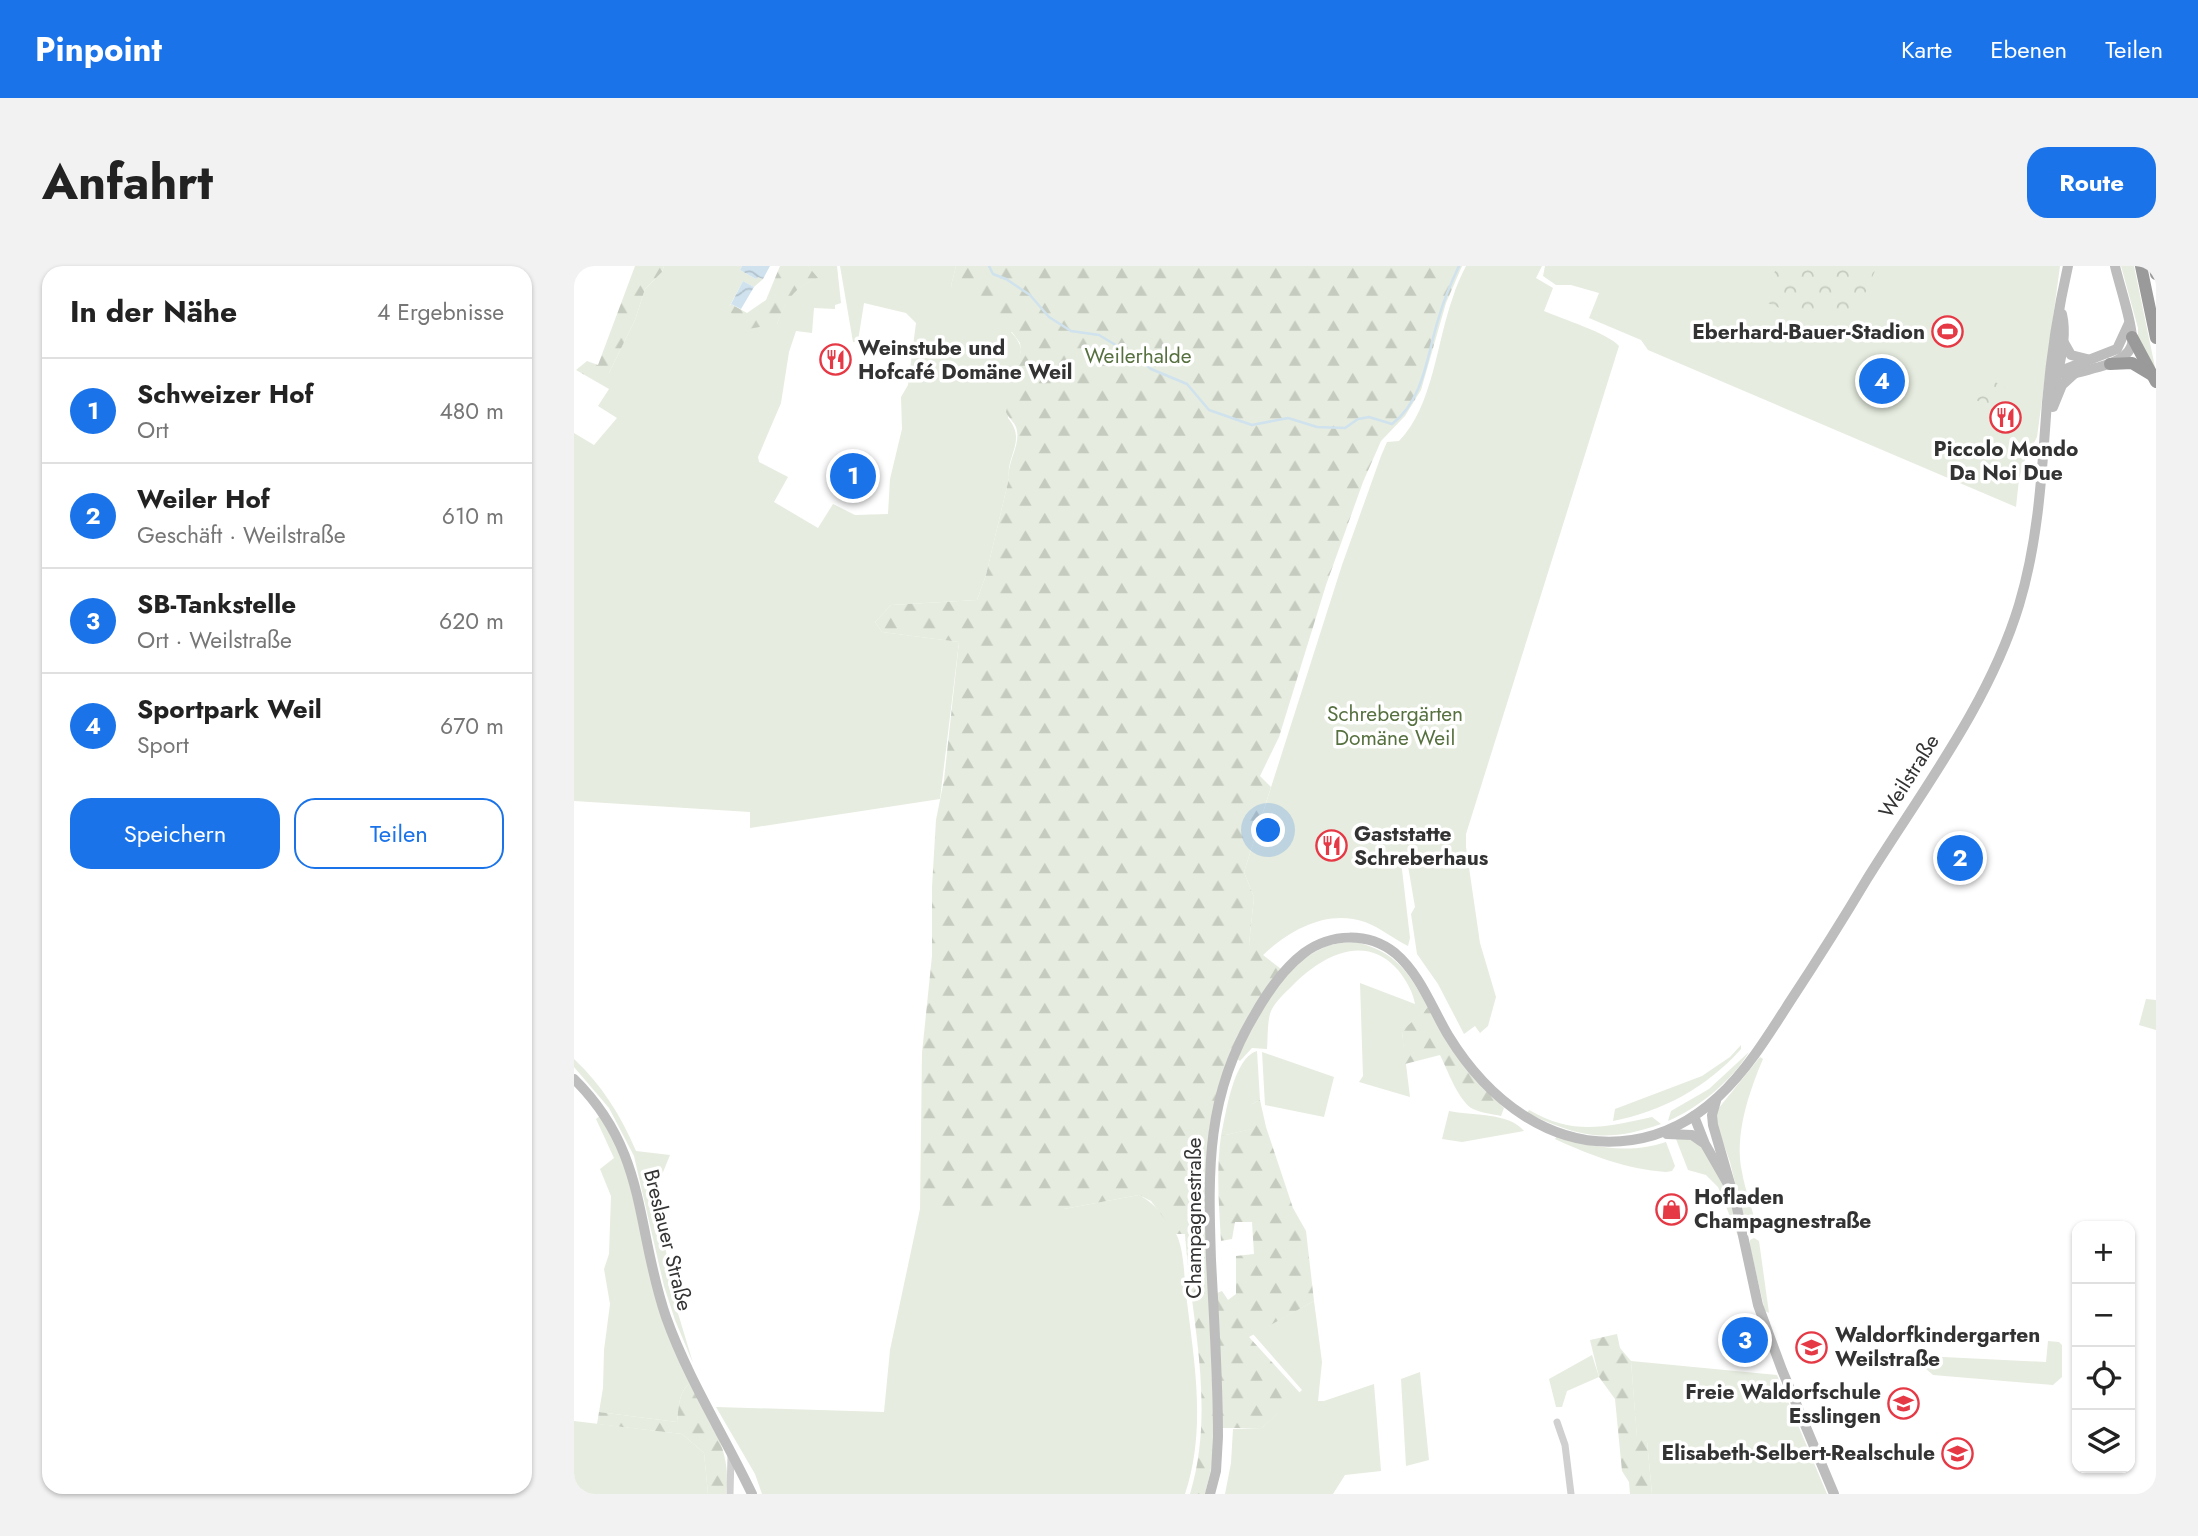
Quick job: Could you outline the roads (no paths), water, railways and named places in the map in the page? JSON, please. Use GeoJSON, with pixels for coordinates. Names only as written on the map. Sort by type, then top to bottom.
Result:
{"type":"FeatureCollection","features":[{"type":"Feature","properties":{"kind":"highway"},"geometry":{"type":"LineString","coordinates":[[2141,266],[2156,338]]}},
{"type":"Feature","properties":{"kind":"highway"},"geometry":{"type":"LineString","coordinates":[[2155,266],[2156,274]]}},
{"type":"Feature","properties":{"kind":"highway"},"geometry":{"type":"LineString","coordinates":[[2132,337],[2155,379]]}},
{"type":"Feature","properties":{"kind":"highway"},"geometry":{"type":"LineString","coordinates":[[2110,364],[2132,363],[2155,379]]}},
{"type":"Feature","properties":{"kind":"main road","name":"Weilstraße"},"geometry":{"type":"LineString","coordinates":[[1694,1116],[1718,1098],[1747,1064],[1801,985],[1963,726],[1994,670],[2013,623],[2034,542],[2053,354],[2068,266]]}},
{"type":"Feature","properties":{"kind":"main road"},"geometry":{"type":"LineString","coordinates":[[2053,354],[2059,370],[2065,374],[2074,374],[2110,364],[2129,350],[2133,344],[2130,322],[2115,266]]}},
{"type":"Feature","properties":{"kind":"main road","name":"Weilstraße"},"geometry":{"type":"LineString","coordinates":[[2046,438],[2063,341],[2061,309]]}},
{"type":"Feature","properties":{"kind":"main road"},"geometry":{"type":"LineString","coordinates":[[2049,387],[2059,370],[2117,349],[2130,322]]}},
{"type":"Feature","properties":{"kind":"main road"},"geometry":{"type":"LineString","coordinates":[[2063,341],[2071,355],[2091,359]]}},
{"type":"Feature","properties":{"kind":"main road"},"geometry":{"type":"LineString","coordinates":[[2053,407],[2062,385],[2074,374]]}},
{"type":"Feature","properties":{"kind":"main road","name":"Champagnestraße"},"geometry":{"type":"LineString","coordinates":[[1210,1494],[1216,1471],[1218,1437],[1209,1199],[1213,1128],[1225,1080],[1249,1024],[1275,984],[1302,955],[1322,943],[1348,937],[1367,939],[1391,950],[1410,969],[1448,1035],[1479,1079],[1503,1102],[1532,1121],[1561,1133],[1600,1142],[1627,1141],[1682,1130],[1694,1116]]}},
{"type":"Feature","properties":{"kind":"main road","name":"Breslauer Straße"},"geometry":{"type":"LineString","coordinates":[[574,1079],[604,1114],[625,1152],[635,1182],[649,1255],[665,1312],[685,1363],[752,1494]]}},
{"type":"Feature","properties":{"kind":"main road"},"geometry":{"type":"LineString","coordinates":[[1718,1098],[1712,1115],[1716,1137],[1725,1160],[1762,1318],[1834,1494]]}},
{"type":"Feature","properties":{"kind":"main road"},"geometry":{"type":"LineString","coordinates":[[1694,1116],[1716,1137]]}},
{"type":"Feature","properties":{"kind":"main road"},"geometry":{"type":"LineString","coordinates":[[1694,1116],[1705,1144],[1731,1188]]}},
{"type":"Feature","properties":{"kind":"main road"},"geometry":{"type":"LineString","coordinates":[[1682,1130],[1705,1144]]}},
{"type":"Feature","properties":{"kind":"street"},"geometry":{"type":"LineString","coordinates":[[1557,1422],[1565,1445],[1571,1494]]}},
{"type":"Feature","properties":{"kind":"street"},"geometry":{"type":"LineString","coordinates":[[729,1445],[732,1466],[730,1494]]}},
{"type":"Feature","properties":{"kind":"water"},"geometry":{"type":"Polygon","coordinates":[[[742,266],[770,266],[763,279],[756,279],[740,270],[742,266]]]}},
{"type":"Feature","properties":{"kind":"water"},"geometry":{"type":"Polygon","coordinates":[[[743,281],[754,287],[741,309],[731,304],[743,281]]]}},
{"type":"Feature","properties":{"kind":"waterway"},"geometry":{"type":"LineString","coordinates":[[989,266],[993,274],[1030,295],[1049,317],[1071,331],[1099,335],[1151,369],[1187,384],[1209,410],[1252,425],[1288,418],[1317,427],[1345,428],[1358,419],[1369,417],[1392,424],[1412,402],[1423,375],[1443,304],[1459,266]]}},
{"type":"Feature","properties":{"kind":"place","name":"Eberhard-Bauer-Stadion"},"geometry":{"type":"Point","coordinates":[1948,332]}},
{"type":"Feature","properties":{"kind":"place","name":"Weinstube und Hofcafé Domäne Weil"},"geometry":{"type":"Point","coordinates":[835,360]}},
{"type":"Feature","properties":{"kind":"place","name":"Sportpark Weil"},"geometry":{"type":"Point","coordinates":[1882,381]}},
{"type":"Feature","properties":{"kind":"place","name":"Piccolo Mondo Da Noi Due"},"geometry":{"type":"Point","coordinates":[2006,417]}},
{"type":"Feature","properties":{"kind":"place","name":"Schweizer Hof"},"geometry":{"type":"Point","coordinates":[853,476]}},
{"type":"Feature","properties":{"kind":"place","name":"Gaststatte Schreberhaus"},"geometry":{"type":"Point","coordinates":[1331,846]}},
{"type":"Feature","properties":{"kind":"place","name":"Weiler Hof"},"geometry":{"type":"Point","coordinates":[1960,858]}},
{"type":"Feature","properties":{"kind":"place","name":"Hofladen Champagnestraße"},"geometry":{"type":"Point","coordinates":[1671,1209]}},
{"type":"Feature","properties":{"kind":"place","name":"SB-Tankstelle"},"geometry":{"type":"Point","coordinates":[1745,1340]}},
{"type":"Feature","properties":{"kind":"place","name":"Waldorfkindergarten Weilstraße"},"geometry":{"type":"Point","coordinates":[1812,1347]}},
{"type":"Feature","properties":{"kind":"place","name":"Freie Waldorfschule Esslingen"},"geometry":{"type":"Point","coordinates":[1904,1404]}},
{"type":"Feature","properties":{"kind":"place","name":"Elisabeth-Selbert-Realschule"},"geometry":{"type":"Point","coordinates":[1958,1453]}},
{"type":"Feature","properties":{"kind":"park label","name":"Weilerhalde"},"geometry":{"type":"Point","coordinates":[1138,356]}},
{"type":"Feature","properties":{"kind":"park label","name":"Schrebergärten Domäne Weil"},"geometry":{"type":"Point","coordinates":[1395,726]}}]}
